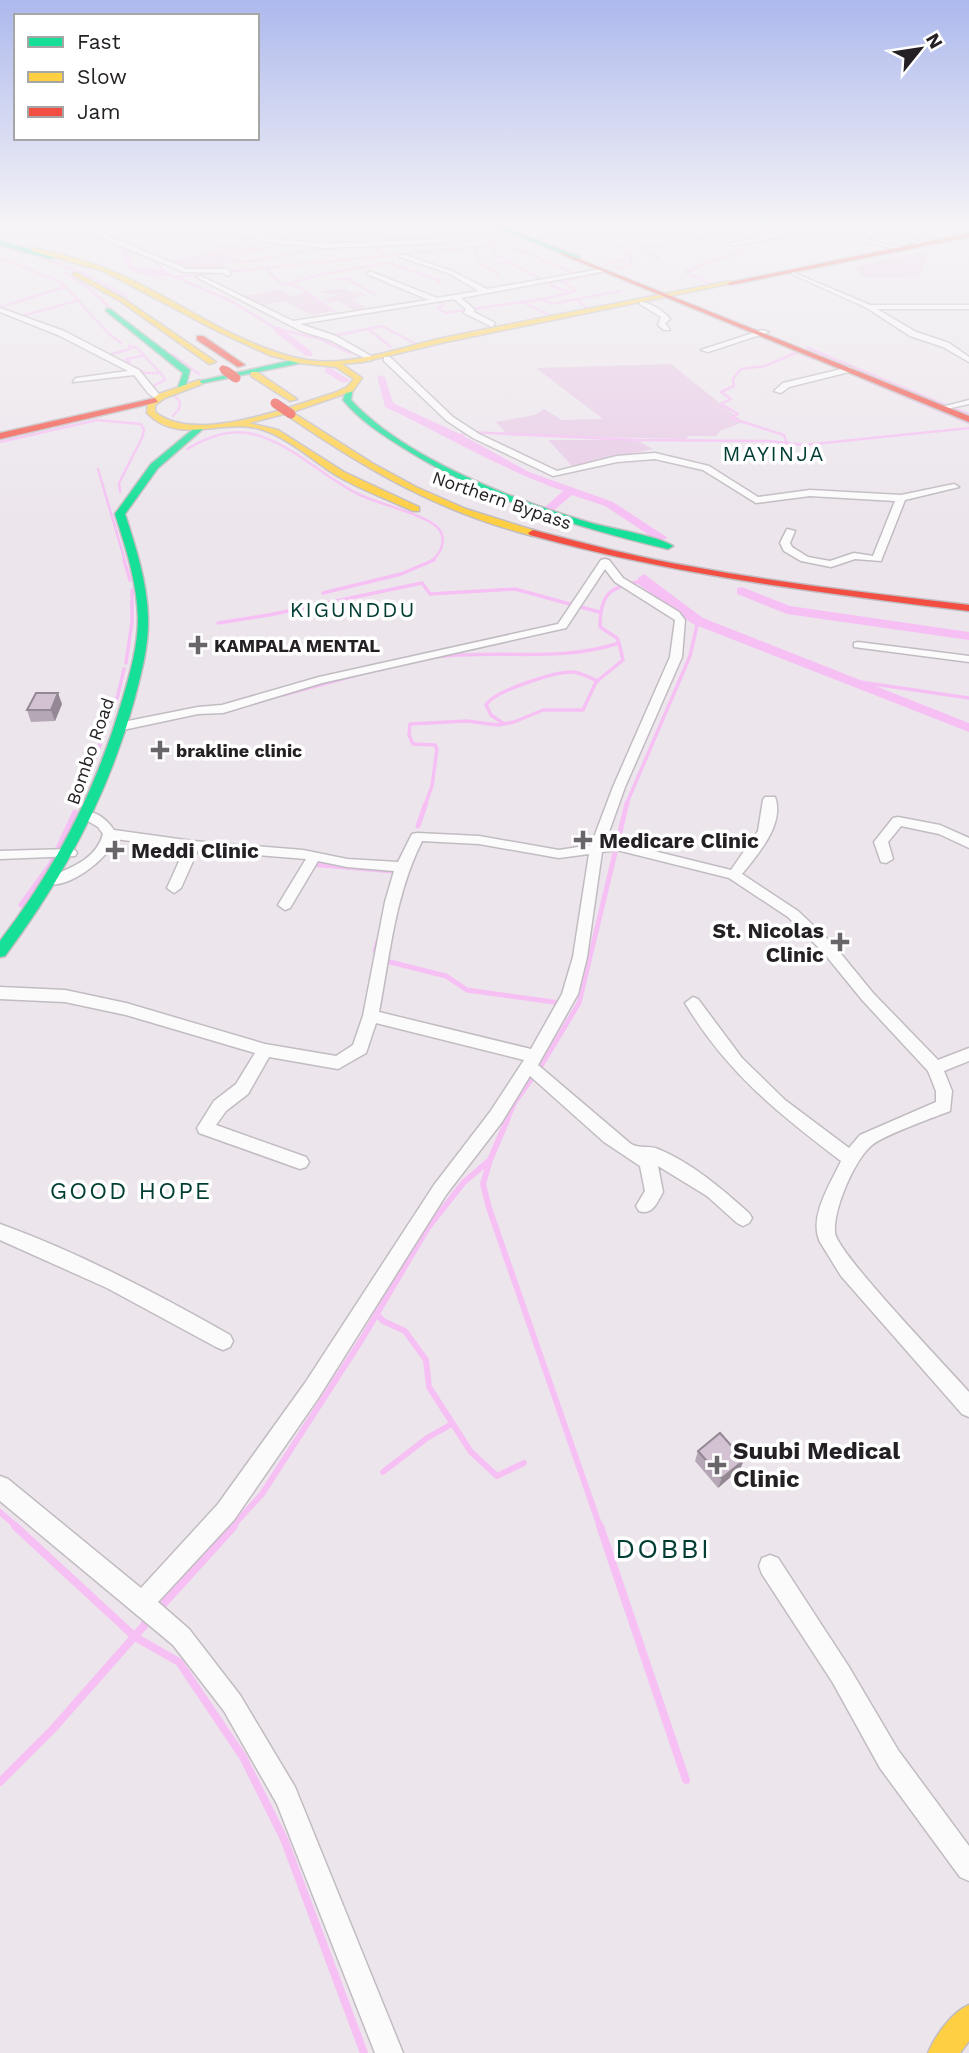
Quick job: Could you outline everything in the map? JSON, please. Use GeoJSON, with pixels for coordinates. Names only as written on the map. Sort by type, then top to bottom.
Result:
{"type":"FeatureCollection","features":[{"type":"Feature","properties":{"kind":"main road"},"geometry":{"type":"LineString","coordinates":[[123,322],[187,372],[183,387]]}},
{"type":"Feature","properties":{"kind":"main road","name":"Northern Bypass"},"geometry":{"type":"LineString","coordinates":[[168,322],[402,484],[476,515],[589,549],[759,582],[969,608]]}},
{"type":"Feature","properties":{"kind":"main road"},"geometry":{"type":"LineString","coordinates":[[205,322],[279,357],[330,363],[370,359],[441,341],[539,322]]}},
{"type":"Feature","properties":{"kind":"main road"},"geometry":{"type":"LineString","coordinates":[[548,322],[387,359],[366,370],[354,384],[348,400],[359,414],[427,459],[482,488],[583,524],[688,549]]}},
{"type":"Feature","properties":{"kind":"main road"},"geometry":{"type":"LineString","coordinates":[[734,322],[969,419]]}},
{"type":"Feature","properties":{"kind":"main road"},"geometry":{"type":"LineString","coordinates":[[0,436],[157,399],[183,387],[298,361]]}},
{"type":"Feature","properties":{"kind":"main road"},"geometry":{"type":"LineString","coordinates":[[330,363],[347,369],[354,384]]}},
{"type":"Feature","properties":{"kind":"main road","name":"Northern Bypass"},"geometry":{"type":"LineString","coordinates":[[239,371],[275,403],[309,409],[422,477],[514,515],[649,550],[969,593]]}},
{"type":"Feature","properties":{"kind":"main road"},"geometry":{"type":"LineString","coordinates":[[69,421],[113,416],[201,428],[226,424],[354,384]]}},
{"type":"Feature","properties":{"kind":"main road"},"geometry":{"type":"LineString","coordinates":[[157,399],[150,409],[160,421]]}},
{"type":"Feature","properties":{"kind":"main road","name":"Bombo Road"},"geometry":{"type":"LineString","coordinates":[[0,951],[34,911],[70,853],[123,726],[143,639],[143,618],[134,556],[120,514],[127,500],[127,485],[160,421]]}},
{"type":"Feature","properties":{"kind":"main road"},"geometry":{"type":"LineString","coordinates":[[226,424],[259,426],[275,432],[341,474],[424,513],[605,562],[724,581],[759,582]]}},
{"type":"Feature","properties":{"kind":"main road"},"geometry":{"type":"LineString","coordinates":[[127,500],[139,479],[164,453],[201,428]]}},
{"type":"Feature","properties":{"kind":"main road"},"geometry":{"type":"LineString","coordinates":[[942,2053],[969,2018]]}},
{"type":"Feature","properties":{"kind":"street"},"geometry":{"type":"LineString","coordinates":[[31,322],[61,333],[136,372],[144,378],[150,393],[157,399]]}},
{"type":"Feature","properties":{"kind":"street"},"geometry":{"type":"LineString","coordinates":[[292,323],[303,322]]}},
{"type":"Feature","properties":{"kind":"street"},"geometry":{"type":"LineString","coordinates":[[486,322],[492,325]]}},
{"type":"Feature","properties":{"kind":"street"},"geometry":{"type":"LineString","coordinates":[[662,322],[667,328]]}},
{"type":"Feature","properties":{"kind":"street"},"geometry":{"type":"LineString","coordinates":[[893,322],[913,334],[946,345],[969,360]]}},
{"type":"Feature","properties":{"kind":"street"},"geometry":{"type":"LineString","coordinates":[[292,323],[333,338],[370,359]]}},
{"type":"Feature","properties":{"kind":"street"},"geometry":{"type":"LineString","coordinates":[[705,350],[762,333]]}},
{"type":"Feature","properties":{"kind":"street"},"geometry":{"type":"LineString","coordinates":[[387,359],[450,419],[476,436],[556,474],[617,459],[655,456],[706,468],[757,500],[810,493],[871,499],[901,498],[954,487]]}},
{"type":"Feature","properties":{"kind":"street"},"geometry":{"type":"LineString","coordinates":[[778,391],[786,385],[850,369]]}},
{"type":"Feature","properties":{"kind":"street"},"geometry":{"type":"LineString","coordinates":[[76,380],[136,372]]}},
{"type":"Feature","properties":{"kind":"street"},"geometry":{"type":"LineString","coordinates":[[942,408],[969,402]]}},
{"type":"Feature","properties":{"kind":"street"},"geometry":{"type":"LineString","coordinates":[[790,531],[785,543],[788,549],[805,559],[831,564],[854,556],[877,559],[901,498]]}},
{"type":"Feature","properties":{"kind":"street"},"geometry":{"type":"LineString","coordinates":[[123,726],[211,708],[223,709],[319,680],[562,626],[605,562],[619,580],[675,614],[680,621],[676,657],[619,787],[570,995],[534,1066],[440,1190],[312,1390],[226,1512],[146,1606]]}},
{"type":"Feature","properties":{"kind":"street"},"geometry":{"type":"LineString","coordinates":[[858,645],[969,659]]}},
{"type":"Feature","properties":{"kind":"street"},"geometry":{"type":"LineString","coordinates":[[734,875],[757,845],[772,816],[769,800]]}},
{"type":"Feature","properties":{"kind":"street"},"geometry":{"type":"LineString","coordinates":[[52,881],[85,867],[108,844],[110,834],[103,824],[88,815]]}},
{"type":"Feature","properties":{"kind":"street"},"geometry":{"type":"LineString","coordinates":[[886,859],[881,842],[898,821],[925,824],[969,844]]}},
{"type":"Feature","properties":{"kind":"street"},"geometry":{"type":"LineString","coordinates":[[110,834],[402,867]]}},
{"type":"Feature","properties":{"kind":"street"},"geometry":{"type":"LineString","coordinates":[[0,993],[65,996],[126,1009],[265,1050],[338,1063],[360,1049],[371,1016],[392,902],[402,867],[417,837],[479,839],[559,854],[606,847],[734,875],[793,914],[828,948],[935,1068],[944,1091],[944,1106],[866,1140],[851,1159],[828,1209],[826,1236],[848,1270],[969,1407]]}},
{"type":"Feature","properties":{"kind":"street"},"geometry":{"type":"LineString","coordinates":[[174,888],[193,845]]}},
{"type":"Feature","properties":{"kind":"street"},"geometry":{"type":"LineString","coordinates":[[0,855],[70,853]]}},
{"type":"Feature","properties":{"kind":"street"},"geometry":{"type":"LineString","coordinates":[[285,905],[313,858]]}},
{"type":"Feature","properties":{"kind":"street"},"geometry":{"type":"LineString","coordinates":[[693,1003],[736,1062],[779,1105],[851,1159]]}},
{"type":"Feature","properties":{"kind":"street"},"geometry":{"type":"LineString","coordinates":[[371,1016],[534,1066],[558,1092],[623,1148],[647,1162],[652,1170],[654,1192],[645,1206]]}},
{"type":"Feature","properties":{"kind":"street"},"geometry":{"type":"LineString","coordinates":[[265,1050],[242,1089],[220,1106],[205,1128],[300,1162]]}},
{"type":"Feature","properties":{"kind":"street"},"geometry":{"type":"LineString","coordinates":[[935,1068],[969,1054]]}},
{"type":"Feature","properties":{"kind":"street"},"geometry":{"type":"LineString","coordinates":[[635,1155],[653,1154],[713,1191],[743,1217]]}},
{"type":"Feature","properties":{"kind":"street"},"geometry":{"type":"LineString","coordinates":[[0,1232],[65,1256],[154,1301],[223,1341]]}},
{"type":"Feature","properties":{"kind":"street"},"geometry":{"type":"LineString","coordinates":[[0,1487],[181,1637],[232,1703],[286,1797],[389,2053]]}},
{"type":"Feature","properties":{"kind":"street"},"geometry":{"type":"LineString","coordinates":[[771,1566],[834,1663],[889,1759],[969,1868]]}},
{"type":"Feature","properties":{"kind":"shaded area"},"geometry":{"type":"Polygon","coordinates":[[[671,364],[743,422],[720,431],[716,436],[688,436],[686,439],[508,435],[496,422],[535,415],[544,409],[562,420],[603,419],[536,368],[671,364]]]}},
{"type":"Feature","properties":{"kind":"shaded area"},"geometry":{"type":"Polygon","coordinates":[[[548,440],[636,440],[653,449],[573,467],[548,440]]]}},
{"type":"Feature","properties":{"kind":"building"},"geometry":{"type":"Polygon","coordinates":[[[36,693],[58,693],[51,710],[27,710],[36,693]]]}},
{"type":"Feature","properties":{"kind":"building"},"geometry":{"type":"Polygon","coordinates":[[[720,1433],[744,1460],[722,1478],[698,1451],[720,1433]]]}},
{"type":"Feature","properties":{"kind":"waterway"},"geometry":{"type":"LineString","coordinates":[[98,322],[121,343]]}},
{"type":"Feature","properties":{"kind":"waterway"},"geometry":{"type":"LineString","coordinates":[[265,322],[277,329],[320,339],[350,353]]}},
{"type":"Feature","properties":{"kind":"waterway"},"geometry":{"type":"LineString","coordinates":[[333,336],[382,326],[414,343]]}},
{"type":"Feature","properties":{"kind":"waterway"},"geometry":{"type":"LineString","coordinates":[[277,329],[309,354]]}},
{"type":"Feature","properties":{"kind":"waterway"},"geometry":{"type":"LineString","coordinates":[[368,329],[391,347]]}},
{"type":"Feature","properties":{"kind":"waterway"},"geometry":{"type":"LineString","coordinates":[[129,346],[137,348],[160,373]]}},
{"type":"Feature","properties":{"kind":"waterway"},"geometry":{"type":"LineString","coordinates":[[808,348],[945,405]]}},
{"type":"Feature","properties":{"kind":"waterway"},"geometry":{"type":"LineString","coordinates":[[108,355],[130,349]]}},
{"type":"Feature","properties":{"kind":"waterway"},"geometry":{"type":"LineString","coordinates":[[787,443],[784,435],[731,418],[738,414],[721,404],[731,399],[721,392],[734,386],[733,379],[741,369],[765,366],[798,352]]}},
{"type":"Feature","properties":{"kind":"waterway"},"geometry":{"type":"LineString","coordinates":[[798,352],[814,359]]}},
{"type":"Feature","properties":{"kind":"waterway"},"geometry":{"type":"LineString","coordinates":[[173,355],[199,374]]}},
{"type":"Feature","properties":{"kind":"waterway"},"geometry":{"type":"LineString","coordinates":[[142,356],[126,359],[130,362],[126,363],[146,373],[160,373]]}},
{"type":"Feature","properties":{"kind":"waterway"},"geometry":{"type":"LineString","coordinates":[[328,370],[346,381]]}},
{"type":"Feature","properties":{"kind":"waterway"},"geometry":{"type":"LineString","coordinates":[[153,386],[165,380],[160,373]]}},
{"type":"Feature","properties":{"kind":"waterway"},"geometry":{"type":"LineString","coordinates":[[380,377],[389,405],[458,437],[525,474],[571,490]]}},
{"type":"Feature","properties":{"kind":"waterway"},"geometry":{"type":"LineString","coordinates":[[865,380],[969,423]]}},
{"type":"Feature","properties":{"kind":"waterway"},"geometry":{"type":"LineString","coordinates":[[173,416],[179,409],[180,402],[175,396]]}},
{"type":"Feature","properties":{"kind":"waterway"},"geometry":{"type":"LineString","coordinates":[[953,408],[969,414]]}},
{"type":"Feature","properties":{"kind":"waterway"},"geometry":{"type":"LineString","coordinates":[[0,442],[97,420],[141,424],[144,430],[142,438],[119,483],[120,492]]}},
{"type":"Feature","properties":{"kind":"waterway"},"geometry":{"type":"LineString","coordinates":[[787,443],[804,445],[969,428]]}},
{"type":"Feature","properties":{"kind":"waterway"},"geometry":{"type":"LineString","coordinates":[[187,449],[211,437],[236,432],[253,434],[282,445],[360,495],[414,514],[433,524],[439,529],[443,542],[438,555],[431,561]]}},
{"type":"Feature","properties":{"kind":"waterway"},"geometry":{"type":"LineString","coordinates":[[458,437],[468,432],[636,440],[787,443]]}},
{"type":"Feature","properties":{"kind":"waterway"},"geometry":{"type":"LineString","coordinates":[[98,469],[125,561]]}},
{"type":"Feature","properties":{"kind":"waterway"},"geometry":{"type":"LineString","coordinates":[[549,509],[571,490]]}},
{"type":"Feature","properties":{"kind":"waterway"},"geometry":{"type":"LineString","coordinates":[[571,490],[609,504],[662,538]]}},
{"type":"Feature","properties":{"kind":"waterway"},"geometry":{"type":"LineString","coordinates":[[124,560],[130,580]]}},
{"type":"Feature","properties":{"kind":"waterway"},"geometry":{"type":"LineString","coordinates":[[323,593],[401,574],[434,560]]}},
{"type":"Feature","properties":{"kind":"waterway"},"geometry":{"type":"LineString","coordinates":[[644,578],[642,581],[698,621],[969,728]]}},
{"type":"Feature","properties":{"kind":"waterway"},"geometry":{"type":"LineString","coordinates":[[619,643],[617,638],[600,627],[602,606],[615,589],[642,581]]}},
{"type":"Feature","properties":{"kind":"waterway"},"geometry":{"type":"LineString","coordinates":[[218,623],[422,583],[430,594],[515,589],[599,612]]}},
{"type":"Feature","properties":{"kind":"waterway"},"geometry":{"type":"LineString","coordinates":[[126,663],[132,622],[132,590]]}},
{"type":"Feature","properties":{"kind":"waterway"},"geometry":{"type":"LineString","coordinates":[[742,591],[787,610],[969,636]]}},
{"type":"Feature","properties":{"kind":"waterway"},"geometry":{"type":"LineString","coordinates":[[626,805],[690,656],[698,621]]}},
{"type":"Feature","properties":{"kind":"waterway"},"geometry":{"type":"LineString","coordinates":[[436,657],[551,654],[596,649],[619,643]]}},
{"type":"Feature","properties":{"kind":"waterway"},"geometry":{"type":"LineString","coordinates":[[597,681],[623,660],[619,643]]}},
{"type":"Feature","properties":{"kind":"waterway"},"geometry":{"type":"LineString","coordinates":[[81,796],[118,695],[124,669]]}},
{"type":"Feature","properties":{"kind":"waterway"},"geometry":{"type":"LineString","coordinates":[[283,695],[368,672]]}},
{"type":"Feature","properties":{"kind":"waterway"},"geometry":{"type":"LineString","coordinates":[[504,724],[491,715],[486,705],[512,688],[572,672],[597,681]]}},
{"type":"Feature","properties":{"kind":"waterway"},"geometry":{"type":"LineString","coordinates":[[504,724],[543,710],[583,710],[597,681]]}},
{"type":"Feature","properties":{"kind":"waterway"},"geometry":{"type":"LineString","coordinates":[[853,681],[969,698]]}},
{"type":"Feature","properties":{"kind":"waterway"},"geometry":{"type":"LineString","coordinates":[[425,805],[432,786],[437,749],[435,745],[413,744],[409,735],[410,724],[467,721],[504,724]]}},
{"type":"Feature","properties":{"kind":"waterway"},"geometry":{"type":"LineString","coordinates":[[418,826],[426,803]]}},
{"type":"Feature","properties":{"kind":"waterway"},"geometry":{"type":"LineString","coordinates":[[507,1120],[515,1102],[541,1066],[579,1003],[627,803]]}},
{"type":"Feature","properties":{"kind":"waterway"},"geometry":{"type":"LineString","coordinates":[[21,905],[50,865],[75,812]]}},
{"type":"Feature","properties":{"kind":"waterway"},"geometry":{"type":"LineString","coordinates":[[310,864],[392,871],[395,872],[394,878]]}},
{"type":"Feature","properties":{"kind":"waterway"},"geometry":{"type":"LineString","coordinates":[[378,941],[375,951],[382,960],[446,976],[467,990],[561,1003]]}},
{"type":"Feature","properties":{"kind":"waterway"},"geometry":{"type":"LineString","coordinates":[[490,1160],[508,1118]]}},
{"type":"Feature","properties":{"kind":"waterway"},"geometry":{"type":"LineString","coordinates":[[377,1314],[427,1229],[464,1182],[490,1160]]}},
{"type":"Feature","properties":{"kind":"waterway"},"geometry":{"type":"LineString","coordinates":[[490,1160],[483,1184],[489,1208],[600,1527]]}},
{"type":"Feature","properties":{"kind":"waterway"},"geometry":{"type":"LineString","coordinates":[[232,1527],[262,1494],[377,1314]]}},
{"type":"Feature","properties":{"kind":"waterway"},"geometry":{"type":"LineString","coordinates":[[377,1314],[383,1321],[405,1331],[426,1360],[429,1387],[471,1452],[497,1476],[524,1463]]}},
{"type":"Feature","properties":{"kind":"waterway"},"geometry":{"type":"LineString","coordinates":[[383,1472],[427,1438],[452,1424]]}},
{"type":"Feature","properties":{"kind":"waterway"},"geometry":{"type":"LineString","coordinates":[[0,1512],[17,1527]]}},
{"type":"Feature","properties":{"kind":"waterway"},"geometry":{"type":"LineString","coordinates":[[15,1526],[134,1637]]}},
{"type":"Feature","properties":{"kind":"waterway"},"geometry":{"type":"LineString","coordinates":[[158,1610],[234,1526]]}},
{"type":"Feature","properties":{"kind":"waterway"},"geometry":{"type":"LineString","coordinates":[[600,1526],[686,1780]]}},
{"type":"Feature","properties":{"kind":"waterway"},"geometry":{"type":"LineString","coordinates":[[134,1637],[149,1620]]}},
{"type":"Feature","properties":{"kind":"waterway"},"geometry":{"type":"LineString","coordinates":[[0,1782],[53,1729],[134,1637]]}},
{"type":"Feature","properties":{"kind":"waterway"},"geometry":{"type":"LineString","coordinates":[[134,1637],[179,1662],[243,1757],[284,1839],[364,2053]]}},
{"type":"Feature","properties":{"kind":"traffic: fast"},"geometry":{"type":"LineString","coordinates":[[123,322],[187,372],[182,387]]}},
{"type":"Feature","properties":{"kind":"traffic: fast"},"geometry":{"type":"LineString","coordinates":[[199,382],[298,361]]}},
{"type":"Feature","properties":{"kind":"traffic: fast"},"geometry":{"type":"LineString","coordinates":[[350,390],[347,400],[372,423],[463,479],[530,507],[598,529],[668,546]]}},
{"type":"Feature","properties":{"kind":"traffic: fast"},"geometry":{"type":"LineString","coordinates":[[0,952],[43,893],[94,799],[119,732],[137,668],[143,628],[142,605],[132,552],[120,514],[154,466],[200,428]]}},
{"type":"Feature","properties":{"kind":"traffic: slow"},"geometry":{"type":"LineString","coordinates":[[154,322],[212,362]]}},
{"type":"Feature","properties":{"kind":"traffic: slow"},"geometry":{"type":"LineString","coordinates":[[206,322],[247,343],[298,361]]}},
{"type":"Feature","properties":{"kind":"traffic: slow"},"geometry":{"type":"LineString","coordinates":[[330,363],[363,360],[537,322]]}},
{"type":"Feature","properties":{"kind":"traffic: slow"},"geometry":{"type":"LineString","coordinates":[[199,382],[162,396],[151,404],[151,413],[164,423],[181,427],[225,425],[275,414],[337,395],[350,389],[358,378],[338,365],[298,361]]}},
{"type":"Feature","properties":{"kind":"traffic: slow"},"geometry":{"type":"LineString","coordinates":[[254,374],[293,399]]}},
{"type":"Feature","properties":{"kind":"traffic: slow"},"geometry":{"type":"LineString","coordinates":[[291,414],[343,449],[412,489],[463,511],[533,533]]}},
{"type":"Feature","properties":{"kind":"traffic: slow"},"geometry":{"type":"LineString","coordinates":[[225,424],[259,426],[275,432],[341,474],[416,509]]}},
{"type":"Feature","properties":{"kind":"traffic: slow"},"geometry":{"type":"LineString","coordinates":[[942,2053],[969,2019]]}},
{"type":"Feature","properties":{"kind":"traffic: jam"},"geometry":{"type":"LineString","coordinates":[[731,322],[969,419]]}},
{"type":"Feature","properties":{"kind":"traffic: jam"},"geometry":{"type":"LineString","coordinates":[[200,338],[241,365]]}},
{"type":"Feature","properties":{"kind":"traffic: jam"},"geometry":{"type":"LineString","coordinates":[[223,369],[236,378]]}},
{"type":"Feature","properties":{"kind":"traffic: jam"},"geometry":{"type":"LineString","coordinates":[[0,436],[155,400]]}},
{"type":"Feature","properties":{"kind":"traffic: jam"},"geometry":{"type":"LineString","coordinates":[[275,403],[291,414]]}},
{"type":"Feature","properties":{"kind":"traffic: jam"},"geometry":{"type":"LineString","coordinates":[[533,533],[640,560],[749,580],[969,608]]}},
{"type":"Feature","properties":{"kind":"place","name":"KAMPALA MENTAL"},"geometry":{"type":"Point","coordinates":[198,645]}},
{"type":"Feature","properties":{"kind":"place","name":"brakline clinic"},"geometry":{"type":"Point","coordinates":[160,750]}},
{"type":"Feature","properties":{"kind":"place","name":"Medicare Clinic"},"geometry":{"type":"Point","coordinates":[583,840]}},
{"type":"Feature","properties":{"kind":"place","name":"Meddi Clinic"},"geometry":{"type":"Point","coordinates":[115,850]}},
{"type":"Feature","properties":{"kind":"place","name":"St. Nicolas Clinic"},"geometry":{"type":"Point","coordinates":[840,942]}},
{"type":"Feature","properties":{"kind":"place","name":"Suubi Medical Clinic"},"geometry":{"type":"Point","coordinates":[717,1465]}},
{"type":"Feature","properties":{"kind":"district","name":"MAYINJA"},"geometry":{"type":"Point","coordinates":[774,453]}},
{"type":"Feature","properties":{"kind":"district","name":"KIGUNDDU"},"geometry":{"type":"Point","coordinates":[353,609]}},
{"type":"Feature","properties":{"kind":"district","name":"GOOD HOPE"},"geometry":{"type":"Point","coordinates":[131,1191]}},
{"type":"Feature","properties":{"kind":"district","name":"DOBBI"},"geometry":{"type":"Point","coordinates":[663,1548]}}]}
